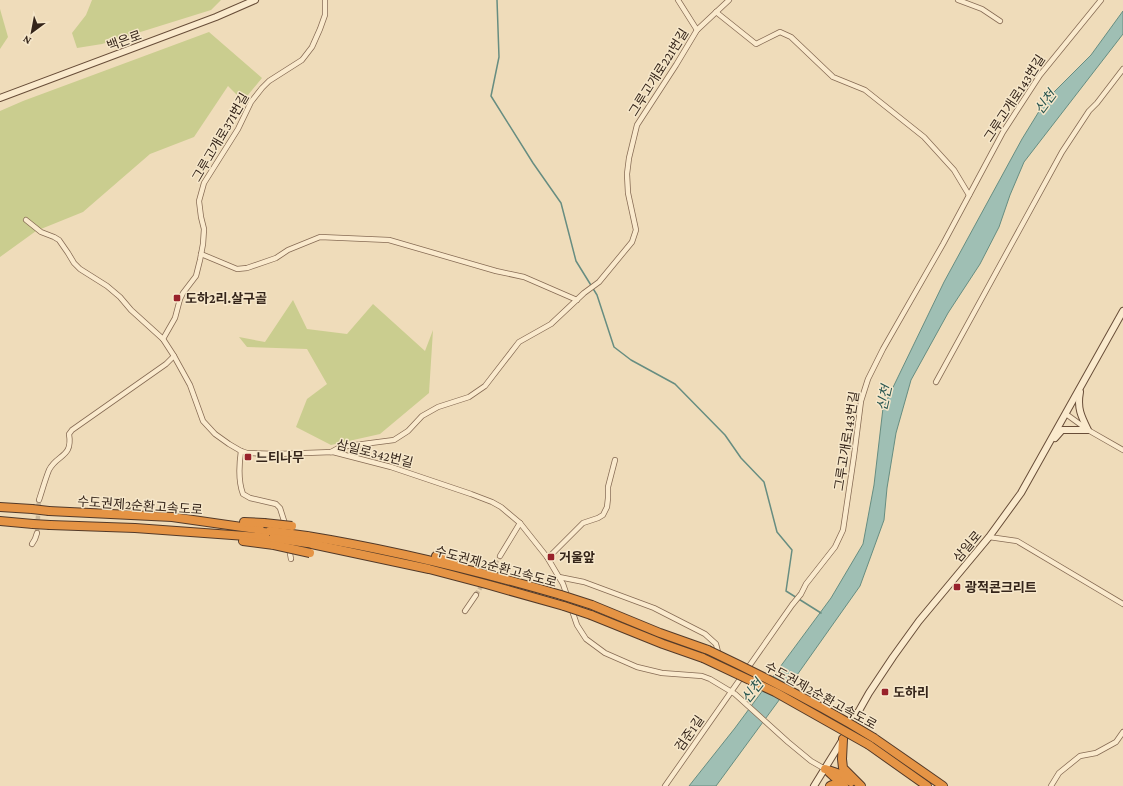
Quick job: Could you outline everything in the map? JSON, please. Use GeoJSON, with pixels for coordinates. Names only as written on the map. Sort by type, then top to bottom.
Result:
{"type":"FeatureCollection","features":[{"type":"Feature","properties":{"kind":"highway","name":"수도권제2순환고속도로"},"geometry":{"type":"LineString","coordinates":[[0,507],[172,517],[272,538]]}},
{"type":"Feature","properties":{"kind":"highway"},"geometry":{"type":"LineString","coordinates":[[172,517],[292,526]]}},
{"type":"Feature","properties":{"kind":"highway","name":"수도권제2순환고속도로"},"geometry":{"type":"LineString","coordinates":[[0,522],[135,528],[272,538],[307,539],[357,544],[524,584],[592,605],[660,633],[708,650],[841,718],[874,738],[944,786]]}},
{"type":"Feature","properties":{"kind":"highway"},"geometry":{"type":"LineString","coordinates":[[272,538],[310,553]]}},
{"type":"Feature","properties":{"kind":"highway","name":"수도권제2순환고속도로"},"geometry":{"type":"LineString","coordinates":[[307,539],[486,584],[564,606],[703,658],[775,692],[868,745],[925,785]]}},
{"type":"Feature","properties":{"kind":"highway"},"geometry":{"type":"LineString","coordinates":[[436,556],[524,584]]}},
{"type":"Feature","properties":{"kind":"highway"},"geometry":{"type":"LineString","coordinates":[[408,568],[486,584]]}},
{"type":"Feature","properties":{"kind":"highway"},"geometry":{"type":"LineString","coordinates":[[843,739],[843,768],[861,786]]}},
{"type":"Feature","properties":{"kind":"highway"},"geometry":{"type":"LineString","coordinates":[[825,769],[844,786]]}},
{"type":"Feature","properties":{"kind":"highway"},"geometry":{"type":"LineString","coordinates":[[825,769],[840,774],[856,786]]}},
{"type":"Feature","properties":{"kind":"highway"},"geometry":{"type":"LineString","coordinates":[[830,786],[837,786]]}},
{"type":"Feature","properties":{"kind":"main road","name":"백은로"},"geometry":{"type":"LineString","coordinates":[[0,98],[216,17],[256,0]]}},
{"type":"Feature","properties":{"kind":"main road","name":"삼일로"},"geometry":{"type":"LineString","coordinates":[[814,786],[869,693],[911,633],[944,590],[996,528],[1021,493],[1123,311]]}},
{"type":"Feature","properties":{"kind":"main road"},"geometry":{"type":"LineString","coordinates":[[1048,445],[1062,430],[1088,430],[1080,413],[1078,403],[1080,388]]}},
{"type":"Feature","properties":{"kind":"street","name":"그루고개로371번길"},"geometry":{"type":"LineString","coordinates":[[162,339],[175,318],[183,293],[196,276],[203,244],[204,229],[198,201],[204,182],[238,128],[251,102],[262,88],[269,81],[302,60],[312,47],[324,15],[325,0]]}},
{"type":"Feature","properties":{"kind":"street"},"geometry":{"type":"LineString","coordinates":[[678,0],[697,30]]}},
{"type":"Feature","properties":{"kind":"street","name":"그루고개로221번길"},"geometry":{"type":"LineString","coordinates":[[330,453],[340,447],[394,440],[408,431],[422,416],[438,406],[469,397],[485,386],[519,342],[551,324],[584,293],[599,282],[632,242],[636,230],[628,193],[627,174],[629,158],[637,125],[697,30],[729,0]]}},
{"type":"Feature","properties":{"kind":"street"},"geometry":{"type":"LineString","coordinates":[[958,0],[982,10],[1000,21]]}},
{"type":"Feature","properties":{"kind":"street","name":"그루고개로143번길"},"geometry":{"type":"LineString","coordinates":[[792,605],[801,594],[806,584],[835,547],[843,530],[861,401],[868,379],[883,349],[1003,132],[1040,75],[1100,0]]}},
{"type":"Feature","properties":{"kind":"street"},"geometry":{"type":"LineString","coordinates":[[716,12],[756,44],[780,32],[791,37],[833,77],[864,90],[924,137],[954,170],[969,195]]}},
{"type":"Feature","properties":{"kind":"street"},"geometry":{"type":"LineString","coordinates":[[936,382],[1062,152],[1089,111],[1123,69]]}},
{"type":"Feature","properties":{"kind":"street"},"geometry":{"type":"LineString","coordinates":[[26,220],[40,232],[54,236],[59,240],[74,263],[80,269],[107,286],[120,297],[131,310],[162,339],[174,356],[166,364],[72,430],[69,434],[70,443],[68,449],[63,457],[54,463],[49,470],[39,500]]}},
{"type":"Feature","properties":{"kind":"street"},"geometry":{"type":"LineString","coordinates":[[201,254],[237,269],[247,268],[276,258],[288,250],[320,237],[389,240],[496,271],[524,277],[577,300]]}},
{"type":"Feature","properties":{"kind":"street","name":"삼일로342번길"},"geometry":{"type":"LineString","coordinates":[[174,356],[190,385],[203,421],[214,434],[241,451],[247,453],[265,454],[330,453],[358,458],[391,467],[471,494],[501,507],[520,523],[547,557],[559,577],[577,625],[586,639],[605,653],[637,667],[662,674],[702,676],[710,679],[733,693],[780,735],[811,760],[825,769]]}},
{"type":"Feature","properties":{"kind":"street"},"geometry":{"type":"LineString","coordinates":[[1066,414],[1088,430],[1123,450]]}},
{"type":"Feature","properties":{"kind":"street"},"geometry":{"type":"LineString","coordinates":[[241,451],[239,463],[240,486],[243,494],[250,498],[276,504],[280,508],[285,523],[291,559]]}},
{"type":"Feature","properties":{"kind":"street"},"geometry":{"type":"LineString","coordinates":[[547,557],[583,523],[603,515],[607,507],[608,487],[614,460]]}},
{"type":"Feature","properties":{"kind":"street"},"geometry":{"type":"LineString","coordinates":[[500,556],[520,523]]}},
{"type":"Feature","properties":{"kind":"street"},"geometry":{"type":"LineString","coordinates":[[32,544],[37,533]]}},
{"type":"Feature","properties":{"kind":"street"},"geometry":{"type":"LineString","coordinates":[[989,536],[1017,541],[1123,604]]}},
{"type":"Feature","properties":{"kind":"street"},"geometry":{"type":"LineString","coordinates":[[559,577],[584,582],[654,608],[705,634],[716,644],[718,652]]}},
{"type":"Feature","properties":{"kind":"street"},"geometry":{"type":"LineString","coordinates":[[465,611],[476,595]]}},
{"type":"Feature","properties":{"kind":"street","name":"검준1길"},"geometry":{"type":"LineString","coordinates":[[665,786],[733,693],[792,605]]}},
{"type":"Feature","properties":{"kind":"street"},"geometry":{"type":"LineString","coordinates":[[1051,786],[1059,773],[1080,756],[1096,753],[1116,742],[1123,732]]}},
{"type":"Feature","properties":{"kind":"green space"},"geometry":{"type":"Polygon","coordinates":[[[92,0],[221,0],[211,10],[102,44],[77,48],[72,33],[86,15],[92,0]]]}},
{"type":"Feature","properties":{"kind":"green space"},"geometry":{"type":"Polygon","coordinates":[[[0,9],[8,37],[0,49],[0,9]]]}},
{"type":"Feature","properties":{"kind":"green space"},"geometry":{"type":"Polygon","coordinates":[[[209,32],[262,78],[243,101],[228,86],[194,137],[150,154],[83,212],[36,231],[0,257],[0,111],[23,101],[209,32]]]}},
{"type":"Feature","properties":{"kind":"green space"},"geometry":{"type":"Polygon","coordinates":[[[293,300],[307,329],[347,334],[373,304],[425,351],[433,330],[429,393],[380,434],[331,445],[296,427],[307,399],[327,384],[307,349],[247,347],[239,337],[265,342],[293,300]]]}},
{"type":"Feature","properties":{"kind":"water","name":"신천"},"geometry":{"type":"Polygon","coordinates":[[[1123,11],[1123,34],[1024,162],[1010,195],[999,227],[980,264],[948,313],[911,380],[896,433],[887,488],[884,520],[860,586],[716,786],[689,786],[735,728],[831,598],[863,544],[874,485],[883,408],[944,282],[1022,139],[1046,100],[1091,55],[1123,11]]]}},
{"type":"Feature","properties":{"kind":"waterway"},"geometry":{"type":"LineString","coordinates":[[497,0],[499,57],[491,96],[533,163],[561,203],[576,261],[597,295],[614,347],[631,360],[675,384],[725,435],[741,458],[764,482],[777,532],[792,550],[786,591],[821,613]]}},
{"type":"Feature","properties":{"kind":"tunnel"},"geometry":{"type":"LineString","coordinates":[[37,533],[39,500]]}},
{"type":"Feature","properties":{"kind":"tunnel"},"geometry":{"type":"LineString","coordinates":[[488,575],[500,556]]}},
{"type":"Feature","properties":{"kind":"tunnel"},"geometry":{"type":"LineString","coordinates":[[476,595],[483,583]]}},
{"type":"Feature","properties":{"kind":"place","name":"도하2리.살구골"},"geometry":{"type":"Point","coordinates":[177,298]}},
{"type":"Feature","properties":{"kind":"place","name":"느티나무"},"geometry":{"type":"Point","coordinates":[248,457]}},
{"type":"Feature","properties":{"kind":"place","name":"거울앞"},"geometry":{"type":"Point","coordinates":[551,557]}},
{"type":"Feature","properties":{"kind":"place","name":"광적콘크리트"},"geometry":{"type":"Point","coordinates":[957,587]}},
{"type":"Feature","properties":{"kind":"place","name":"도하리"},"geometry":{"type":"Point","coordinates":[885,692]}}]}
